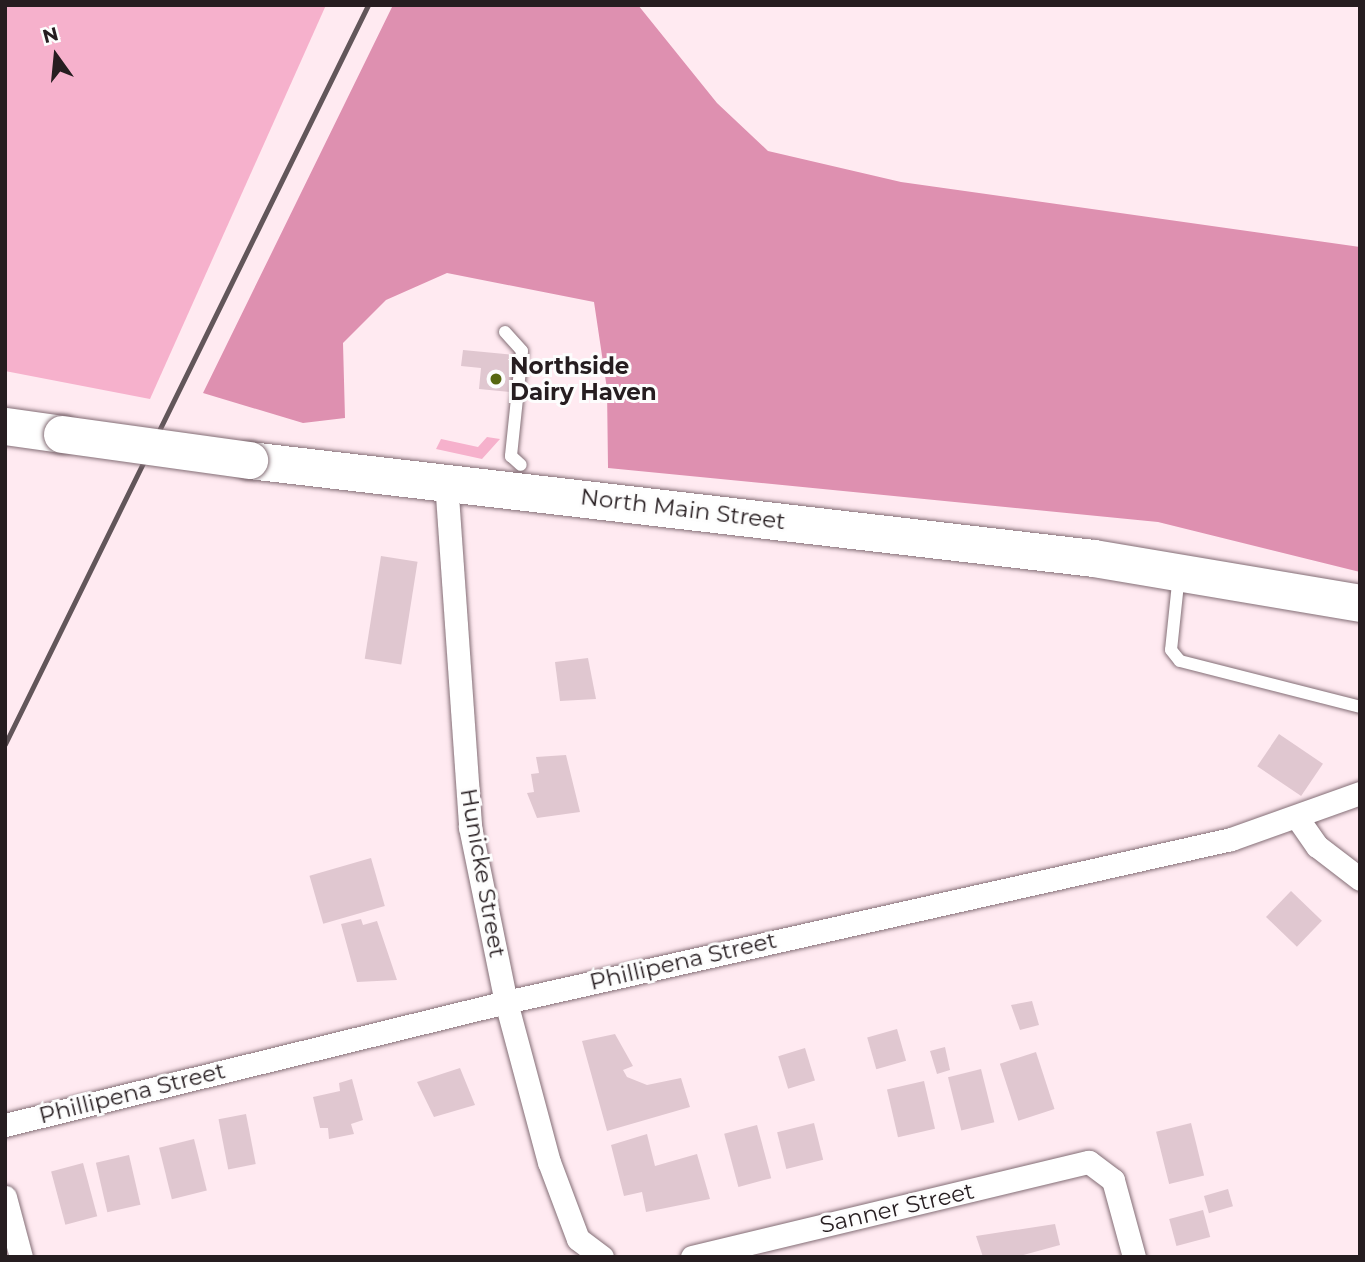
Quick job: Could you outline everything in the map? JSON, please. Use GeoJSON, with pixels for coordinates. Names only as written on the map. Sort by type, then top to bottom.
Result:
{"type":"FeatureCollection","features":[{"type":"Feature","properties":{"kind":"main road","name":"North Main Street"},"geometry":{"type":"LineString","coordinates":[[5,426],[250,460],[446,481],[1179,571],[1360,603]]}},
{"type":"Feature","properties":{"kind":"street","name":"Hunicke Street"},"geometry":{"type":"LineString","coordinates":[[446,481],[470,827],[506,1002],[558,1192],[595,1254]]}},
{"type":"Feature","properties":{"kind":"street","name":"Phillipena Street"},"geometry":{"type":"LineString","coordinates":[[5,1125],[506,1002],[1298,819],[1360,793]]}},
{"type":"Feature","properties":{"kind":"street"},"geometry":{"type":"LineString","coordinates":[[1298,819],[1317,846],[1360,879]]}},
{"type":"Feature","properties":{"kind":"street","name":"Sanner Street"},"geometry":{"type":"LineString","coordinates":[[692,1257],[1089,1162],[1102,1168],[1116,1187],[1135,1257]]}},
{"type":"Feature","properties":{"kind":"street"},"geometry":{"type":"LineString","coordinates":[[5,1197],[21,1257]]}},
{"type":"Feature","properties":{"kind":"lane"},"geometry":{"type":"LineString","coordinates":[[505,332],[523,351],[511,456],[521,465]]}},
{"type":"Feature","properties":{"kind":"lane"},"geometry":{"type":"LineString","coordinates":[[1179,571],[1171,650],[1181,661],[1360,707]]}},
{"type":"Feature","properties":{"kind":"shaded area"},"geometry":{"type":"Polygon","coordinates":[[[5,5],[326,5],[150,399],[5,371],[5,5]]]}},
{"type":"Feature","properties":{"kind":"shaded area"},"geometry":{"type":"Polygon","coordinates":[[[393,5],[638,5],[717,103],[768,151],[901,182],[1360,247],[1360,572],[1158,522],[608,468],[607,389],[594,302],[447,273],[386,300],[343,343],[345,418],[303,423],[203,393],[393,5]]]}},
{"type":"Feature","properties":{"kind":"shaded area"},"geometry":{"type":"Polygon","coordinates":[[[487,437],[500,439],[482,459],[436,449],[441,439],[478,447],[487,437]]]}},
{"type":"Feature","properties":{"kind":"building","name":"Northside Dairy Haven"},"geometry":{"type":"Polygon","coordinates":[[[463,350],[515,355],[511,392],[479,389],[481,368],[461,366],[463,350]]]}},
{"type":"Feature","properties":{"kind":"building"},"geometry":{"type":"Polygon","coordinates":[[[381,556],[418,562],[401,665],[365,659],[381,556]]]}},
{"type":"Feature","properties":{"kind":"building"},"geometry":{"type":"Polygon","coordinates":[[[588,658],[596,699],[560,701],[555,662],[588,658]]]}},
{"type":"Feature","properties":{"kind":"building"},"geometry":{"type":"Polygon","coordinates":[[[1279,734],[1323,764],[1301,796],[1257,766],[1279,734]]]}},
{"type":"Feature","properties":{"kind":"building"},"geometry":{"type":"Polygon","coordinates":[[[566,755],[580,812],[537,818],[527,793],[534,792],[531,774],[539,773],[536,757],[566,755]]]}},
{"type":"Feature","properties":{"kind":"building"},"geometry":{"type":"Polygon","coordinates":[[[371,858],[385,906],[323,924],[309,876],[371,858]]]}},
{"type":"Feature","properties":{"kind":"building"},"geometry":{"type":"Polygon","coordinates":[[[1291,891],[1322,921],[1297,947],[1266,917],[1291,891]]]}},
{"type":"Feature","properties":{"kind":"building"},"geometry":{"type":"Polygon","coordinates":[[[361,919],[363,925],[377,921],[397,980],[357,982],[341,924],[361,919]]]}},
{"type":"Feature","properties":{"kind":"building"},"geometry":{"type":"Polygon","coordinates":[[[1032,1001],[1039,1025],[1020,1030],[1011,1005],[1032,1001]]]}},
{"type":"Feature","properties":{"kind":"building"},"geometry":{"type":"Polygon","coordinates":[[[897,1029],[906,1061],[876,1069],[867,1038],[897,1029]]]}},
{"type":"Feature","properties":{"kind":"building"},"geometry":{"type":"Polygon","coordinates":[[[615,1034],[633,1066],[623,1070],[627,1077],[647,1085],[681,1078],[690,1107],[607,1131],[582,1041],[615,1034]]]}},
{"type":"Feature","properties":{"kind":"building"},"geometry":{"type":"Polygon","coordinates":[[[945,1047],[950,1070],[937,1074],[930,1051],[945,1047]]]}},
{"type":"Feature","properties":{"kind":"building"},"geometry":{"type":"Polygon","coordinates":[[[805,1048],[815,1081],[788,1089],[778,1056],[805,1048]]]}},
{"type":"Feature","properties":{"kind":"building"},"geometry":{"type":"Polygon","coordinates":[[[1036,1052],[1055,1109],[1018,1121],[1000,1064],[1036,1052]]]}},
{"type":"Feature","properties":{"kind":"building"},"geometry":{"type":"Polygon","coordinates":[[[460,1068],[475,1105],[434,1117],[417,1082],[460,1068]]]}},
{"type":"Feature","properties":{"kind":"building"},"geometry":{"type":"Polygon","coordinates":[[[981,1069],[994,1122],[961,1131],[948,1077],[981,1069]]]}},
{"type":"Feature","properties":{"kind":"building"},"geometry":{"type":"Polygon","coordinates":[[[352,1079],[363,1120],[351,1124],[354,1134],[329,1139],[328,1128],[320,1128],[313,1097],[340,1091],[339,1083],[352,1079]]]}},
{"type":"Feature","properties":{"kind":"building"},"geometry":{"type":"Polygon","coordinates":[[[924,1081],[935,1129],[898,1137],[887,1090],[924,1081]]]}},
{"type":"Feature","properties":{"kind":"building"},"geometry":{"type":"Polygon","coordinates":[[[246,1114],[256,1164],[228,1169],[219,1119],[246,1114]]]}},
{"type":"Feature","properties":{"kind":"building"},"geometry":{"type":"Polygon","coordinates":[[[814,1123],[823,1160],[786,1169],[777,1132],[814,1123]]]}},
{"type":"Feature","properties":{"kind":"building"},"geometry":{"type":"Polygon","coordinates":[[[1191,1123],[1204,1175],[1169,1184],[1156,1132],[1191,1123]]]}},
{"type":"Feature","properties":{"kind":"building"},"geometry":{"type":"Polygon","coordinates":[[[757,1125],[771,1178],[738,1187],[724,1134],[757,1125]]]}},
{"type":"Feature","properties":{"kind":"building"},"geometry":{"type":"Polygon","coordinates":[[[647,1134],[655,1166],[697,1154],[710,1199],[646,1212],[642,1192],[624,1196],[611,1145],[647,1134]]]}},
{"type":"Feature","properties":{"kind":"building"},"geometry":{"type":"Polygon","coordinates":[[[194,1139],[207,1190],[172,1199],[159,1148],[194,1139]]]}},
{"type":"Feature","properties":{"kind":"building"},"geometry":{"type":"Polygon","coordinates":[[[129,1155],[140,1205],[107,1212],[96,1163],[129,1155]]]}},
{"type":"Feature","properties":{"kind":"building"},"geometry":{"type":"Polygon","coordinates":[[[83,1163],[97,1216],[65,1225],[51,1172],[83,1163]]]}},
{"type":"Feature","properties":{"kind":"building"},"geometry":{"type":"Polygon","coordinates":[[[1228,1189],[1233,1206],[1209,1213],[1204,1196],[1228,1189]]]}},
{"type":"Feature","properties":{"kind":"building"},"geometry":{"type":"Polygon","coordinates":[[[1203,1210],[1210,1237],[1176,1246],[1169,1219],[1203,1210]]]}},
{"type":"Feature","properties":{"kind":"building"},"geometry":{"type":"Polygon","coordinates":[[[1055,1224],[1060,1245],[1016,1257],[983,1257],[976,1236],[1055,1224]]]}},
{"type":"Feature","properties":{"kind":"railway"},"geometry":{"type":"LineString","coordinates":[[5,744],[368,5]]}},
{"type":"Feature","properties":{"kind":"place","name":"Northside Dairy Haven"},"geometry":{"type":"Point","coordinates":[496,379]}}]}
